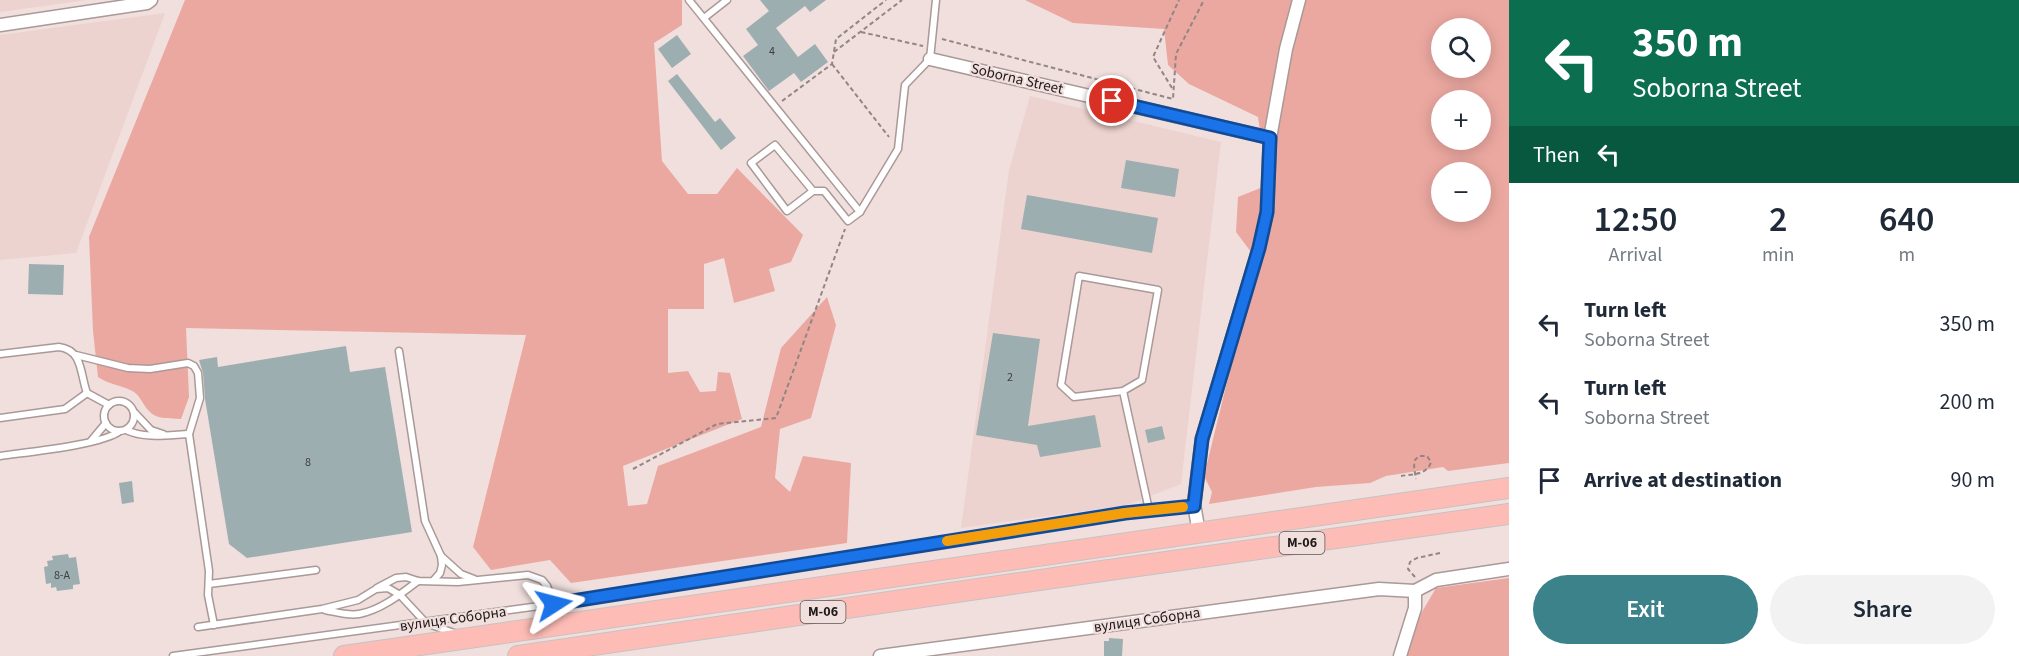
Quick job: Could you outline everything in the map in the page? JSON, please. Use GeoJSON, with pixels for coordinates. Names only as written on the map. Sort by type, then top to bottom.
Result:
{"type":"FeatureCollection","features":[{"type":"Feature","properties":{"kind":"highway","name":"М-06"},"geometry":{"type":"LineString","coordinates":[[344,656],[1509,488]]}},
{"type":"Feature","properties":{"kind":"highway","name":"М-06"},"geometry":{"type":"LineString","coordinates":[[518,656],[1509,514]]}},
{"type":"Feature","properties":{"kind":"street"},"geometry":{"type":"LineString","coordinates":[[0,25],[147,3],[151,0]]}},
{"type":"Feature","properties":{"kind":"street"},"geometry":{"type":"LineString","coordinates":[[1199,533],[1194,506],[1202,439],[1259,248],[1267,212],[1270,138],[1286,49],[1299,0]]}},
{"type":"Feature","properties":{"kind":"street","name":"Soborna Street"},"geometry":{"type":"LineString","coordinates":[[931,54],[1270,138]]}},
{"type":"Feature","properties":{"kind":"street"},"geometry":{"type":"LineString","coordinates":[[1400,656],[1415,608],[1415,591],[1436,580],[1509,569]]}},
{"type":"Feature","properties":{"kind":"street","name":"вулиця Соборна"},"geometry":{"type":"LineString","coordinates":[[880,656],[1378,589],[1415,591]]}},
{"type":"Feature","properties":{"kind":"lane"},"geometry":{"type":"LineString","coordinates":[[689,0],[860,212]]}},
{"type":"Feature","properties":{"kind":"lane"},"geometry":{"type":"LineString","coordinates":[[704,18],[726,0]]}},
{"type":"Feature","properties":{"kind":"lane"},"geometry":{"type":"LineString","coordinates":[[813,191],[775,145],[751,163],[787,211],[813,191],[824,191],[848,221],[860,212],[898,149],[905,85],[931,54],[936,0]]}},
{"type":"Feature","properties":{"kind":"lane"},"geometry":{"type":"LineString","coordinates":[[1079,276],[1158,290],[1142,380],[1123,391],[1074,397],[1061,385],[1079,276]]}},
{"type":"Feature","properties":{"kind":"lane"},"geometry":{"type":"LineString","coordinates":[[0,354],[59,347],[68,348],[76,355],[128,368],[150,369],[188,363],[194,366],[198,373],[200,398],[189,434],[209,571],[208,595],[214,625]]}},
{"type":"Feature","properties":{"kind":"lane"},"geometry":{"type":"LineString","coordinates":[[399,351],[425,521],[441,556],[440,573],[434,581]]}},
{"type":"Feature","properties":{"kind":"lane"},"geometry":{"type":"LineString","coordinates":[[76,355],[87,393],[109,405]]}},
{"type":"Feature","properties":{"kind":"lane"},"geometry":{"type":"LineString","coordinates":[[1123,391],[1149,510]]}},
{"type":"Feature","properties":{"kind":"lane"},"geometry":{"type":"LineString","coordinates":[[0,418],[65,409],[87,393]]}},
{"type":"Feature","properties":{"kind":"lane"},"geometry":{"type":"LineString","coordinates":[[166,435],[151,430],[124,401],[113,402],[104,414],[110,428],[141,435],[166,435],[189,434]]}},
{"type":"Feature","properties":{"kind":"lane"},"geometry":{"type":"LineString","coordinates":[[0,456],[113,437],[133,423],[135,412]]}},
{"type":"Feature","properties":{"kind":"lane"},"geometry":{"type":"LineString","coordinates":[[91,442],[106,423]]}},
{"type":"Feature","properties":{"kind":"lane","name":"вулиця Соборна"},"geometry":{"type":"LineString","coordinates":[[173,656],[426,623],[1149,510],[1194,506]]}},
{"type":"Feature","properties":{"kind":"lane"},"geometry":{"type":"LineString","coordinates":[[441,556],[461,574],[477,580]]}},
{"type":"Feature","properties":{"kind":"lane"},"geometry":{"type":"LineString","coordinates":[[209,584],[316,570]]}},
{"type":"Feature","properties":{"kind":"lane"},"geometry":{"type":"LineString","coordinates":[[198,627],[322,609],[358,600],[396,578],[434,581],[528,575],[542,580],[554,604]]}},
{"type":"Feature","properties":{"kind":"lane"},"geometry":{"type":"LineString","coordinates":[[322,609],[358,614],[373,610],[400,595],[418,581]]}},
{"type":"Feature","properties":{"kind":"lane"},"geometry":{"type":"LineString","coordinates":[[376,589],[387,588],[400,595],[426,623],[472,638]]}},
{"type":"Feature","properties":{"kind":"path"},"geometry":{"type":"LineString","coordinates":[[774,106],[832,64],[836,39],[886,0]]}},
{"type":"Feature","properties":{"kind":"path"},"geometry":{"type":"LineString","coordinates":[[834,52],[903,0]]}},
{"type":"Feature","properties":{"kind":"path"},"geometry":{"type":"LineString","coordinates":[[1173,91],[1153,57],[1179,0]]}},
{"type":"Feature","properties":{"kind":"path"},"geometry":{"type":"LineString","coordinates":[[933,37],[1173,99],[1176,54],[1204,0]]}},
{"type":"Feature","properties":{"kind":"path"},"geometry":{"type":"LineString","coordinates":[[861,32],[931,54]]}},
{"type":"Feature","properties":{"kind":"path"},"geometry":{"type":"LineString","coordinates":[[832,64],[898,149]]}},
{"type":"Feature","properties":{"kind":"path"},"geometry":{"type":"LineString","coordinates":[[633,469],[717,424],[776,418],[848,221]]}},
{"type":"Feature","properties":{"kind":"path"},"geometry":{"type":"LineString","coordinates":[[1401,476],[1415,474],[1424,472],[1429,468],[1431,462],[1427,456],[1419,456],[1415,460],[1415,474],[1416,479]]}},
{"type":"Feature","properties":{"kind":"path"},"geometry":{"type":"LineString","coordinates":[[1422,578],[1415,578],[1411,574],[1408,569],[1410,562],[1417,558],[1440,553]]}},
{"type":"Feature","properties":{"kind":"shaded area"},"geometry":{"type":"Polygon","coordinates":[[[0,0],[87,0],[0,12],[0,0]]]}},
{"type":"Feature","properties":{"kind":"shaded area"},"geometry":{"type":"Polygon","coordinates":[[[185,0],[682,0],[682,25],[654,43],[662,161],[688,194],[717,194],[737,168],[803,235],[791,262],[769,269],[775,291],[734,303],[724,258],[704,264],[704,309],[668,309],[668,373],[688,371],[700,392],[716,391],[718,372],[730,373],[742,419],[623,466],[628,506],[647,504],[658,466],[761,427],[781,348],[827,297],[836,325],[811,418],[780,429],[775,478],[790,492],[803,456],[851,463],[847,543],[571,583],[550,560],[491,570],[473,547],[526,335],[186,328],[189,397],[181,419],[164,418],[152,414],[134,392],[98,377],[93,331],[89,237],[185,0]]]}},
{"type":"Feature","properties":{"kind":"shaded area"},"geometry":{"type":"Polygon","coordinates":[[[1025,0],[1509,0],[1509,463],[1448,471],[1443,467],[1386,476],[1370,483],[1316,487],[1209,504],[1212,492],[1204,476],[1257,260],[1236,232],[1238,197],[1268,185],[1258,117],[1189,84],[1168,65],[1164,29],[1073,23],[1025,0]]]}},
{"type":"Feature","properties":{"kind":"shaded area"},"geometry":{"type":"Polygon","coordinates":[[[165,13],[76,253],[0,260],[0,35],[165,13]]]}},
{"type":"Feature","properties":{"kind":"shaded area"},"geometry":{"type":"Polygon","coordinates":[[[1030,96],[1221,142],[1181,484],[1127,505],[961,528],[1009,170],[1030,96]]]}},
{"type":"Feature","properties":{"kind":"shaded area"},"geometry":{"type":"Polygon","coordinates":[[[1509,578],[1509,656],[1407,656],[1419,617],[1436,588],[1509,578]]]}},
{"type":"Feature","properties":{"kind":"building"},"geometry":{"type":"Polygon","coordinates":[[[760,0],[826,0],[810,12],[805,6],[776,28],[798,57],[815,44],[828,62],[801,82],[794,73],[769,91],[743,56],[758,45],[746,29],[769,11],[760,0]]]}},
{"type":"Feature","properties":{"kind":"building"},"geometry":{"type":"Polygon","coordinates":[[[677,35],[691,54],[672,68],[658,49],[677,35]]]}},
{"type":"Feature","properties":{"kind":"building"},"geometry":{"type":"Polygon","coordinates":[[[677,74],[715,122],[720,118],[736,138],[721,150],[668,81],[677,74]]]}},
{"type":"Feature","properties":{"kind":"building"},"geometry":{"type":"Polygon","coordinates":[[[1126,160],[1179,169],[1175,197],[1121,188],[1126,160]]]}},
{"type":"Feature","properties":{"kind":"building"},"geometry":{"type":"Polygon","coordinates":[[[1027,195],[1158,218],[1152,253],[1021,229],[1027,195]]]}},
{"type":"Feature","properties":{"kind":"building"},"geometry":{"type":"Polygon","coordinates":[[[29,264],[64,265],[63,295],[28,294],[29,264]]]}},
{"type":"Feature","properties":{"kind":"building"},"geometry":{"type":"Polygon","coordinates":[[[993,333],[1040,339],[1028,426],[1095,415],[1101,447],[1040,457],[1037,445],[976,435],[993,333]]]}},
{"type":"Feature","properties":{"kind":"building"},"geometry":{"type":"Polygon","coordinates":[[[346,346],[350,372],[385,367],[412,532],[247,558],[229,544],[205,399],[203,373],[199,360],[217,357],[218,367],[346,346]]]}},
{"type":"Feature","properties":{"kind":"building"},"geometry":{"type":"Polygon","coordinates":[[[1162,426],[1165,439],[1148,443],[1145,430],[1162,426]]]}},
{"type":"Feature","properties":{"kind":"building"},"geometry":{"type":"Polygon","coordinates":[[[132,481],[134,502],[122,504],[119,483],[132,481]]]}},
{"type":"Feature","properties":{"kind":"building"},"geometry":{"type":"Polygon","coordinates":[[[68,554],[69,558],[76,557],[80,584],[73,585],[73,589],[57,591],[56,587],[51,588],[51,583],[46,584],[44,567],[48,566],[47,561],[53,560],[52,556],[68,554]]]}},
{"type":"Feature","properties":{"kind":"building"},"geometry":{"type":"Polygon","coordinates":[[[1109,638],[1123,639],[1122,656],[1104,656],[1104,641],[1109,641],[1109,638]]]}},
{"type":"Feature","properties":{"kind":"slow traffic"},"geometry":{"type":"LineString","coordinates":[[947,541],[1125,513],[1183,507]]}},
{"type":"Feature","properties":{"kind":"route"},"geometry":{"type":"LineString","coordinates":[[554,604],[1125,513],[1194,506],[1202,439],[1259,248],[1267,212],[1270,138],[1112,101]]}}]}
